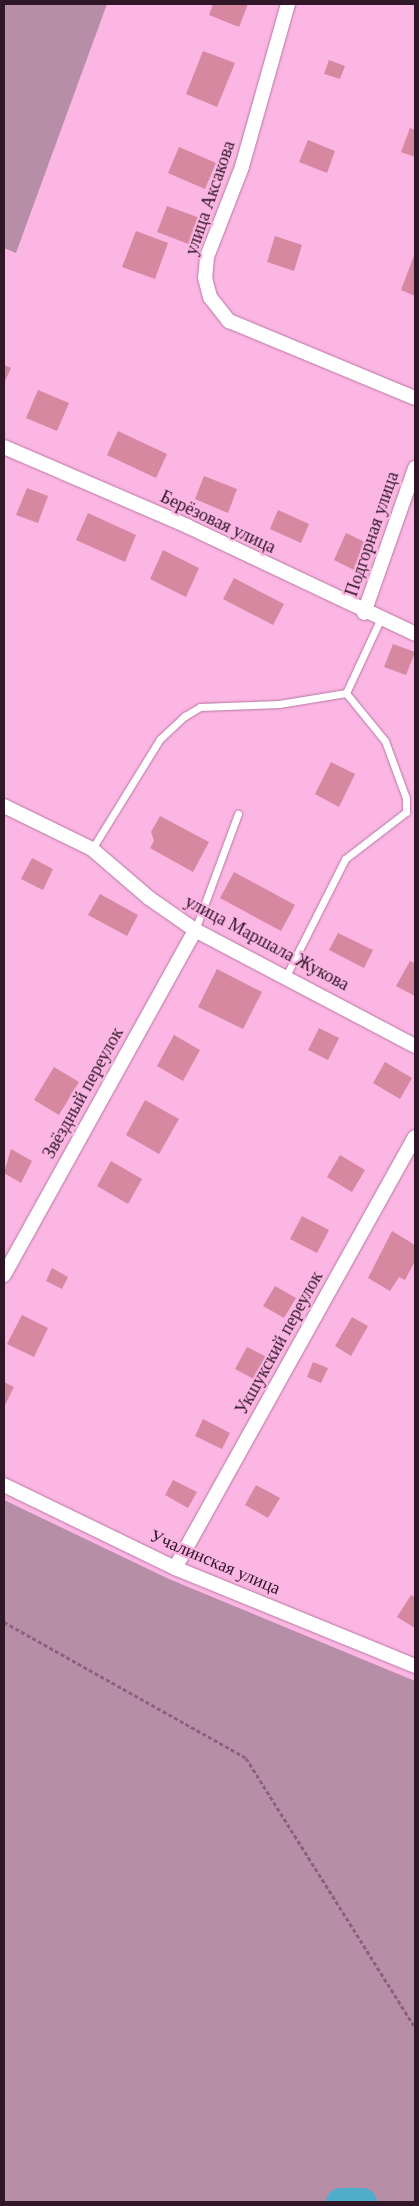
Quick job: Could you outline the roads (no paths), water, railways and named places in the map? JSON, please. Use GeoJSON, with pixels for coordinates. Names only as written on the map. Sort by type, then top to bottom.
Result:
{"type":"FeatureCollection","features":[{"type":"Feature","properties":{"kind":"street","name":"улица Аксакова"},"geometry":{"type":"LineString","coordinates":[[288,4],[242,167],[207,257],[205,278],[210,297],[229,321],[415,398]]}},
{"type":"Feature","properties":{"kind":"street","name":"Берёзовая улица"},"geometry":{"type":"LineString","coordinates":[[4,447],[187,526],[364,613],[415,634]]}},
{"type":"Feature","properties":{"kind":"street","name":"Подгорная улица"},"geometry":{"type":"LineString","coordinates":[[364,613],[415,468]]}},
{"type":"Feature","properties":{"kind":"street","name":"улица Маршала Жукова"},"geometry":{"type":"LineString","coordinates":[[4,806],[92,849],[149,898],[195,930],[287,974],[415,1046]]}},
{"type":"Feature","properties":{"kind":"street","name":"Звёздный переулок"},"geometry":{"type":"LineString","coordinates":[[4,1275],[195,930]]}},
{"type":"Feature","properties":{"kind":"street","name":"Укшукский переулок"},"geometry":{"type":"LineString","coordinates":[[175,1568],[415,1137]]}},
{"type":"Feature","properties":{"kind":"street","name":"Учалинская улица"},"geometry":{"type":"LineString","coordinates":[[4,1486],[175,1568],[415,1666]]}},
{"type":"Feature","properties":{"kind":"lane"},"geometry":{"type":"LineString","coordinates":[[346,693],[380,620]]}},
{"type":"Feature","properties":{"kind":"lane"},"geometry":{"type":"LineString","coordinates":[[92,849],[160,739],[193,711],[200,707],[279,704],[346,693]]}},
{"type":"Feature","properties":{"kind":"lane"},"geometry":{"type":"LineString","coordinates":[[287,974],[345,859],[362,842],[390,828],[406,812],[406,798],[385,741],[346,693]]}},
{"type":"Feature","properties":{"kind":"lane"},"geometry":{"type":"LineString","coordinates":[[195,930],[238,814]]}},
{"type":"Feature","properties":{"kind":"waterway"},"geometry":{"type":"LineString","coordinates":[[340,2202],[362,2202]]}}]}
